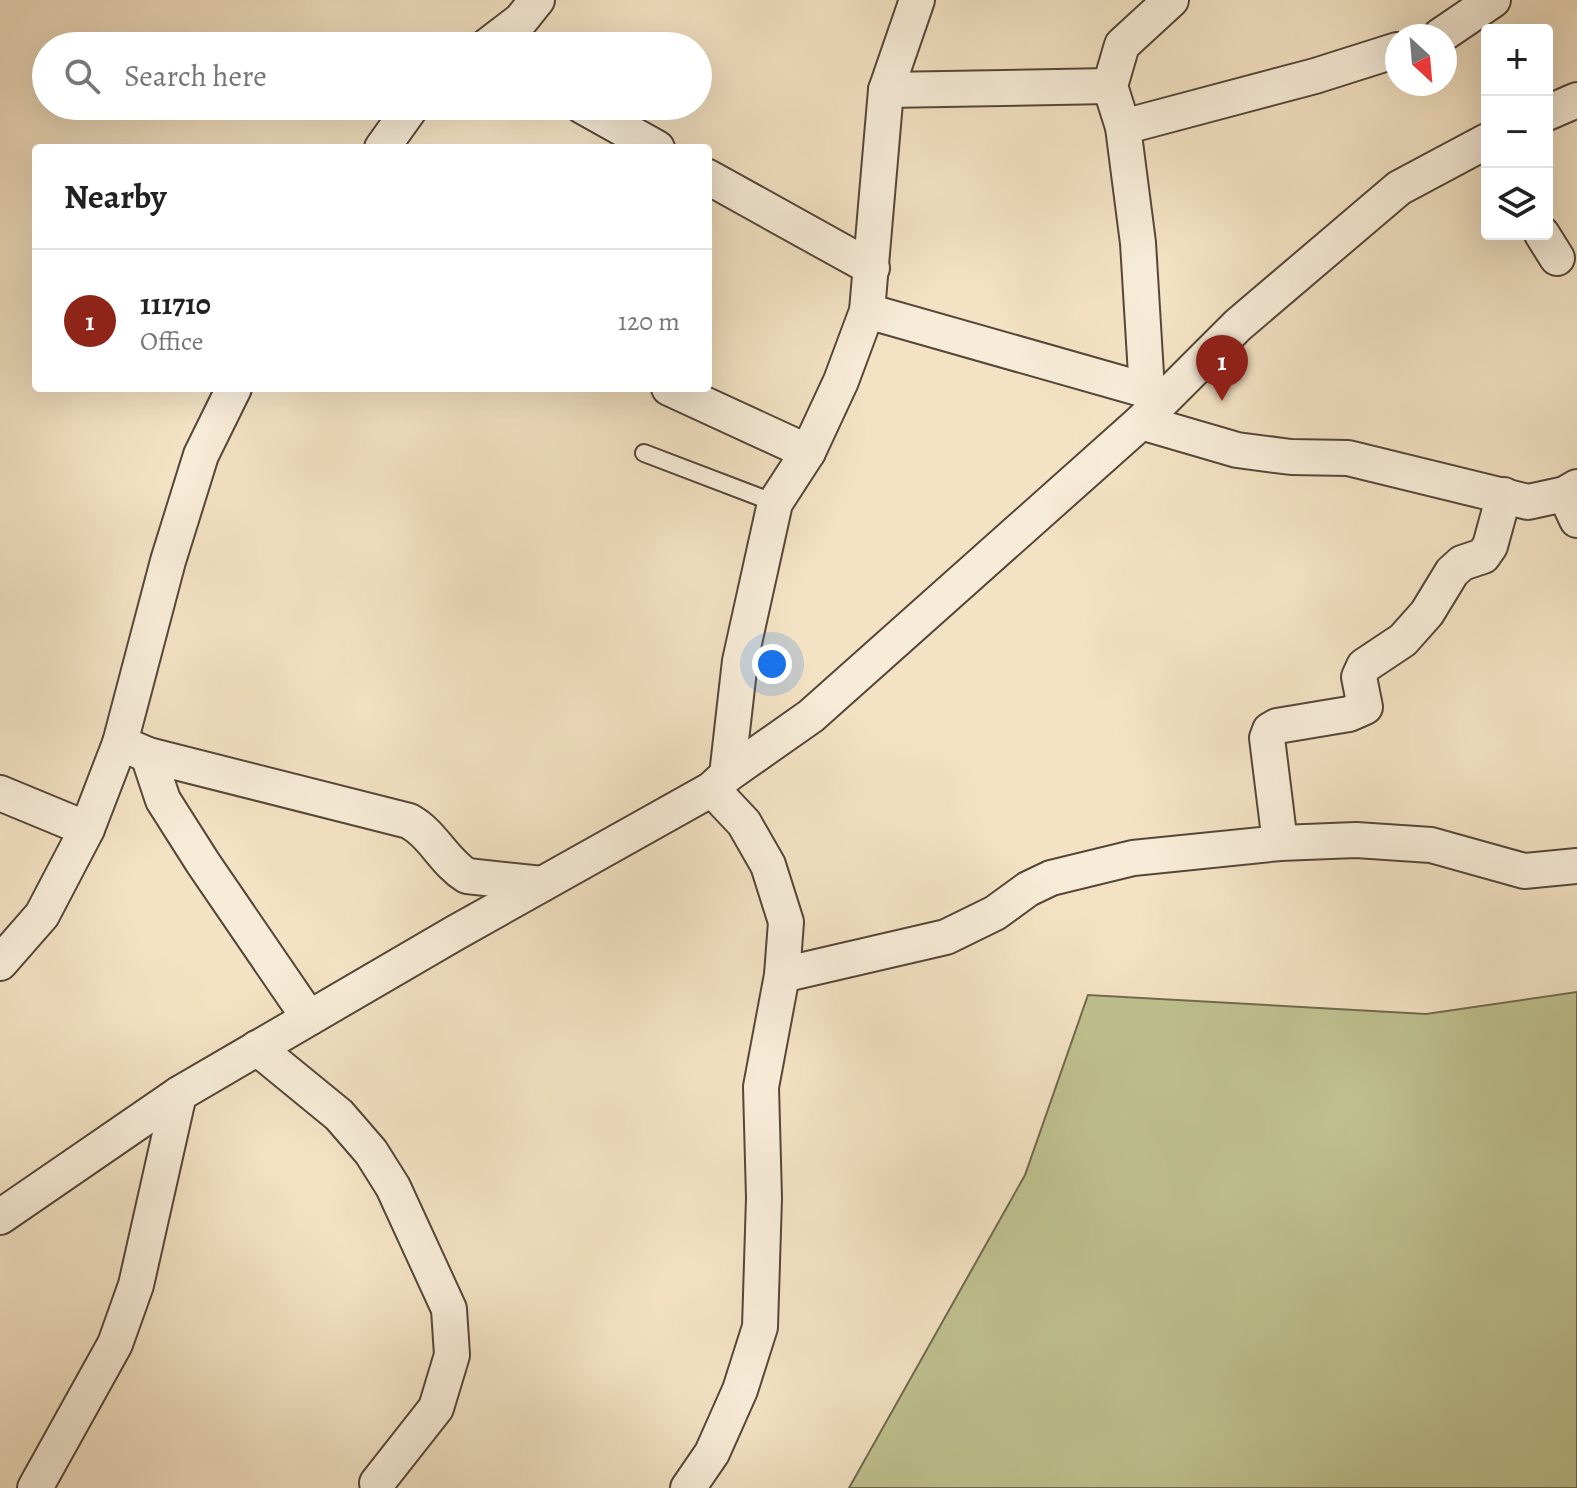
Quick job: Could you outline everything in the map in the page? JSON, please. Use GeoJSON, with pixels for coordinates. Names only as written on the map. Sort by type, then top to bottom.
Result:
{"type":"FeatureCollection","features":[{"type":"Feature","properties":{"kind":"street"},"geometry":{"type":"LineString","coordinates":[[505,32],[521,20],[537,0]]}},
{"type":"Feature","properties":{"kind":"street"},"geometry":{"type":"LineString","coordinates":[[688,1488],[712,1453],[740,1390],[760,1327],[764,1198],[761,1087],[782,975],[786,922],[768,865],[719,782],[740,661],[775,503],[808,452],[841,381],[867,311],[886,90],[917,0]]}},
{"type":"Feature","properties":{"kind":"street"},"geometry":{"type":"LineString","coordinates":[[1151,403],[1138,243],[1123,127],[1110,86],[1122,45],[1171,0]]}},
{"type":"Feature","properties":{"kind":"street"},"geometry":{"type":"LineString","coordinates":[[1457,24],[1493,0]]}},
{"type":"Feature","properties":{"kind":"street"},"geometry":{"type":"LineString","coordinates":[[1123,127],[1315,76],[1385,54]]}},
{"type":"Feature","properties":{"kind":"street"},"geometry":{"type":"LineString","coordinates":[[886,90],[1110,86]]}},
{"type":"Feature","properties":{"kind":"street"},"geometry":{"type":"LineString","coordinates":[[1553,110],[1577,100]]}},
{"type":"Feature","properties":{"kind":"street"},"geometry":{"type":"LineString","coordinates":[[385,144],[402,120]]}},
{"type":"Feature","properties":{"kind":"street"},"geometry":{"type":"LineString","coordinates":[[607,120],[650,144]]}},
{"type":"Feature","properties":{"kind":"street"},"geometry":{"type":"LineString","coordinates":[[0,1217],[179,1094],[719,782],[811,716],[1238,325],[1399,188],[1481,144]]}},
{"type":"Feature","properties":{"kind":"street"},"geometry":{"type":"LineString","coordinates":[[712,179],[872,268]]}},
{"type":"Feature","properties":{"kind":"street"},"geometry":{"type":"LineString","coordinates":[[867,311],[1151,403],[1237,450],[1291,457],[1348,458],[1528,502],[1573,500]]}},
{"type":"Feature","properties":{"kind":"street"},"geometry":{"type":"LineString","coordinates":[[0,963],[42,915],[134,749],[168,561],[201,455],[232,392]]}},
{"type":"Feature","properties":{"kind":"street"},"geometry":{"type":"LineString","coordinates":[[678,392],[808,452]]}},
{"type":"Feature","properties":{"kind":"street"},"geometry":{"type":"LineString","coordinates":[[1280,843],[1267,738],[1270,730],[1277,726],[1349,714],[1365,707],[1359,677],[1364,666],[1403,640],[1427,613],[1452,572],[1462,563],[1483,556],[1490,546],[1504,495]]}},
{"type":"Feature","properties":{"kind":"street"},"geometry":{"type":"LineString","coordinates":[[134,749],[409,821],[420,827],[467,876],[542,884]]}},
{"type":"Feature","properties":{"kind":"street"},"geometry":{"type":"LineString","coordinates":[[134,749],[171,813],[309,1018]]}},
{"type":"Feature","properties":{"kind":"street"},"geometry":{"type":"LineString","coordinates":[[0,793],[87,829]]}},
{"type":"Feature","properties":{"kind":"street"},"geometry":{"type":"LineString","coordinates":[[782,975],[946,937],[995,913],[1028,889],[1051,878],[1133,858],[1280,843],[1356,840],[1431,845],[1524,871],[1577,866]]}},
{"type":"Feature","properties":{"kind":"street"},"geometry":{"type":"LineString","coordinates":[[257,1048],[339,1115],[371,1152],[393,1187],[449,1309],[452,1355],[436,1408],[377,1483]]}},
{"type":"Feature","properties":{"kind":"street"},"geometry":{"type":"LineString","coordinates":[[35,1488],[115,1344],[136,1285],[179,1094]]}},
{"type":"Feature","properties":{"kind":"lane"},"geometry":{"type":"LineString","coordinates":[[644,453],[775,503]]}},
{"type":"Feature","properties":{"kind":"green space"},"geometry":{"type":"Polygon","coordinates":[[[1577,992],[1577,1488],[849,1488],[1025,1175],[1088,995],[1426,1014],[1577,992]]]}},
{"type":"Feature","properties":{"kind":"place","name":"111710"},"geometry":{"type":"Point","coordinates":[1222,401]}}]}
